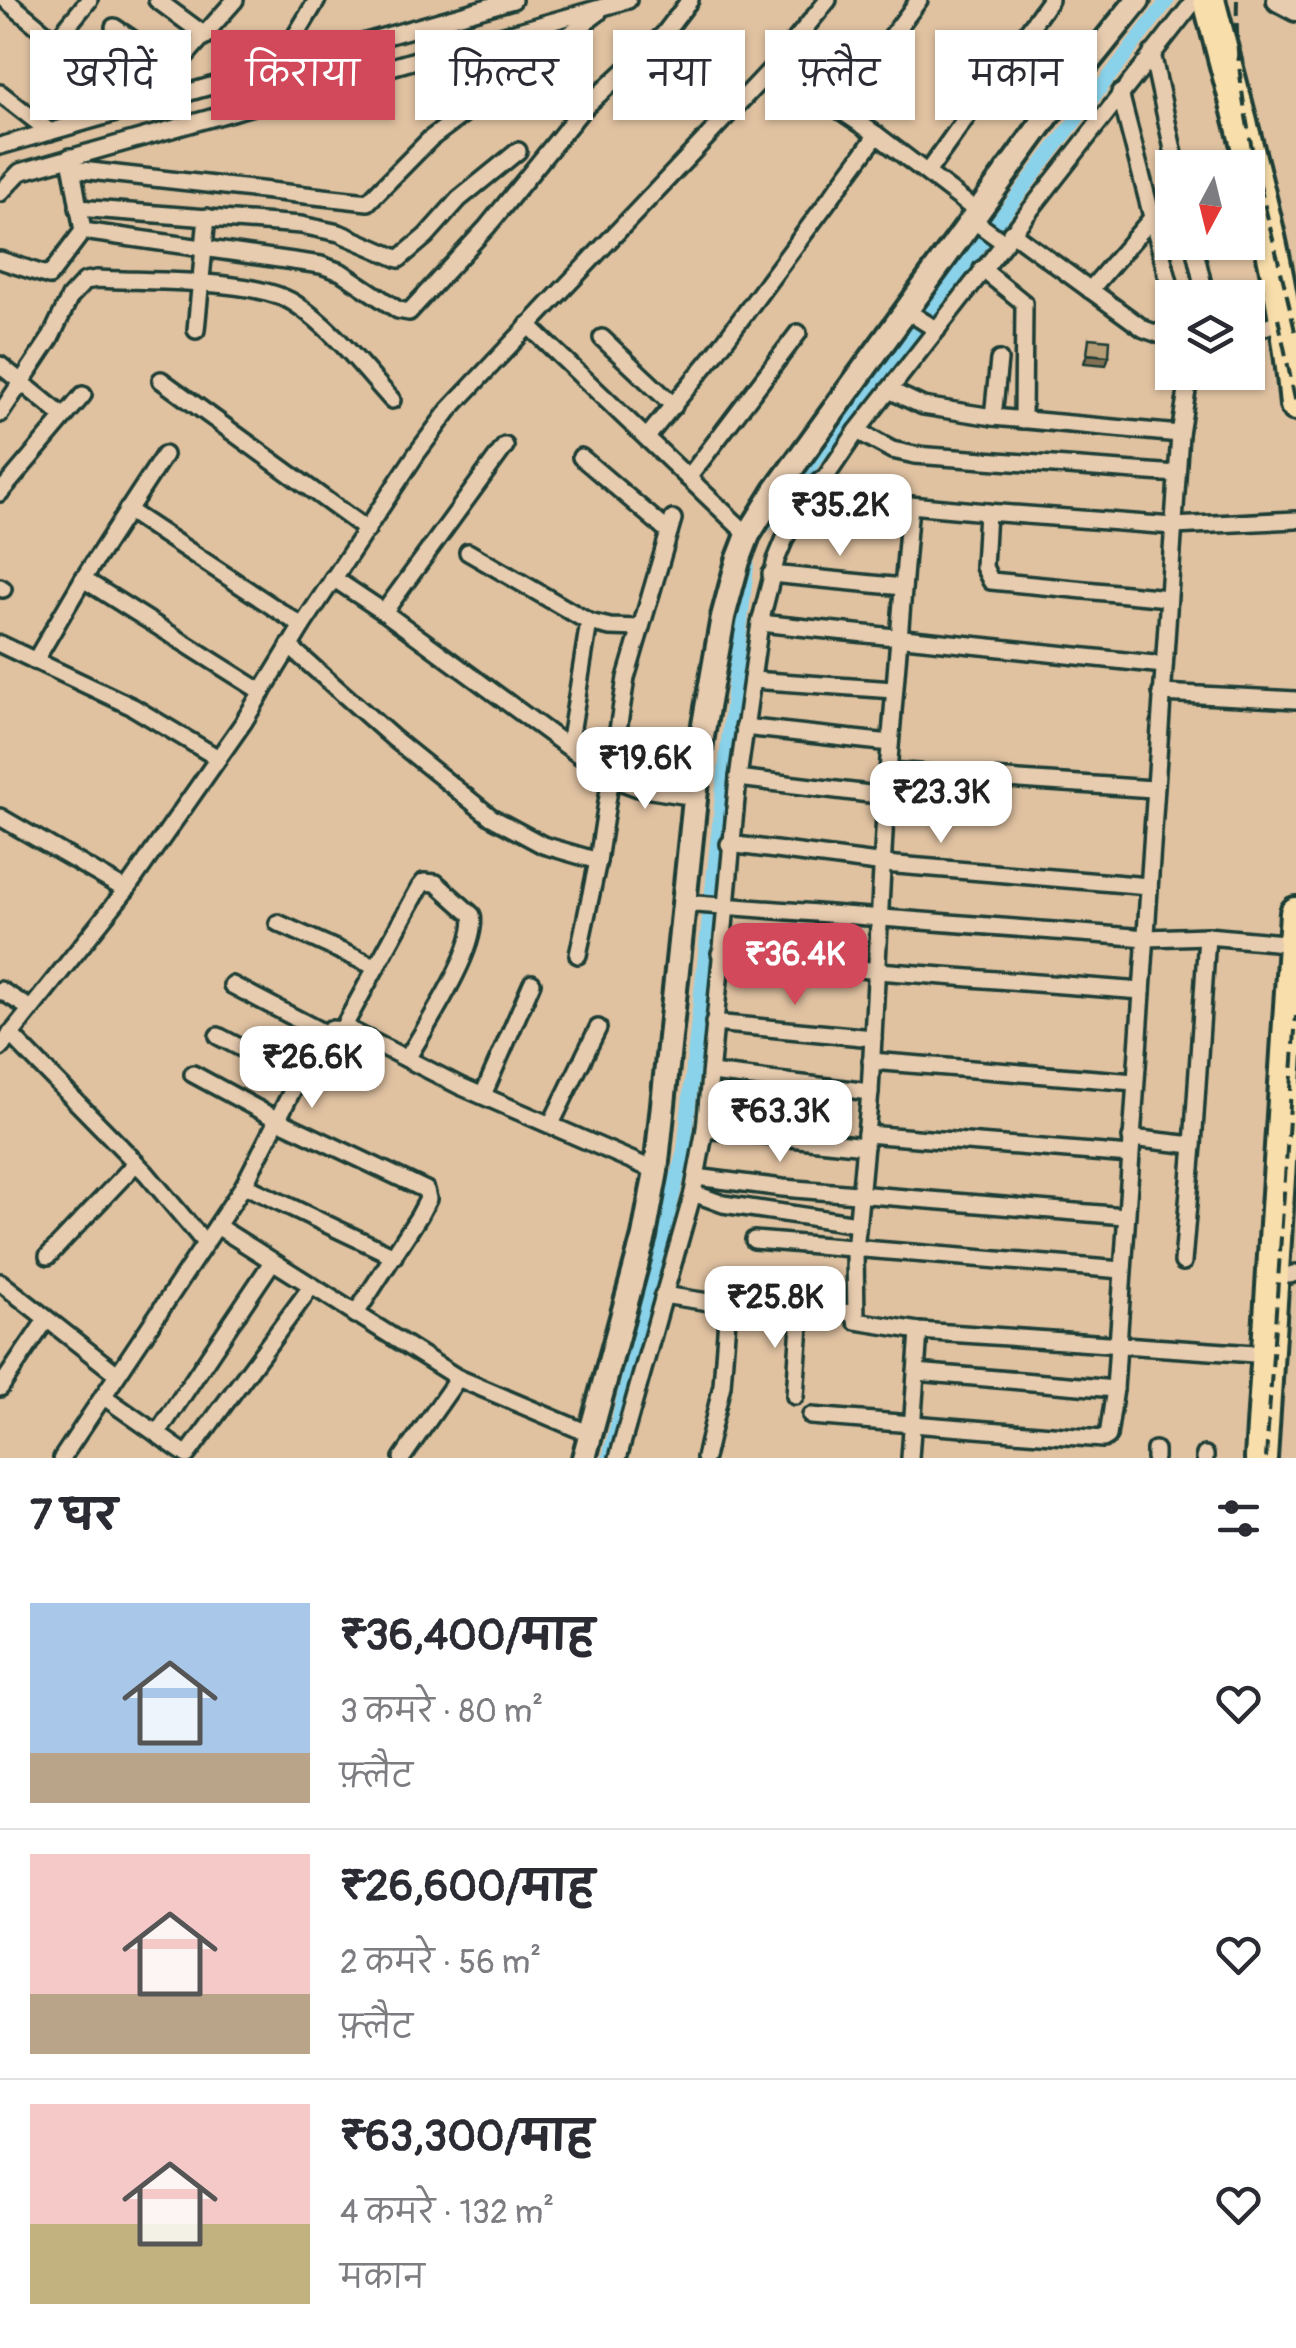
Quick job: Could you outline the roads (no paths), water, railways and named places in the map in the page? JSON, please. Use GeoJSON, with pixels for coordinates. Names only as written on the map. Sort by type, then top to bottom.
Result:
{"type":"FeatureCollection","features":[{"type":"Feature","properties":{"kind":"highway"},"geometry":{"type":"LineString","coordinates":[[1208,0],[1248,123]]}},
{"type":"Feature","properties":{"kind":"highway"},"geometry":{"type":"LineString","coordinates":[[1227,0],[1248,123],[1290,313],[1296,404]]}},
{"type":"Feature","properties":{"kind":"highway"},"geometry":{"type":"LineString","coordinates":[[1262,1458],[1295,934]]}},
{"type":"Feature","properties":{"kind":"highway"},"geometry":{"type":"LineString","coordinates":[[1277,1458],[1293,1274],[1296,1174]]}},
{"type":"Feature","properties":{"kind":"street"},"geometry":{"type":"LineString","coordinates":[[6,0],[44,30]]}},
{"type":"Feature","properties":{"kind":"street"},"geometry":{"type":"LineString","coordinates":[[157,0],[206,36]]}},
{"type":"Feature","properties":{"kind":"street"},"geometry":{"type":"LineString","coordinates":[[191,51],[235,0]]}},
{"type":"Feature","properties":{"kind":"street"},"geometry":{"type":"LineString","coordinates":[[299,30],[317,0]]}},
{"type":"Feature","properties":{"kind":"street"},"geometry":{"type":"LineString","coordinates":[[395,34],[514,0]]}},
{"type":"Feature","properties":{"kind":"street"},"geometry":{"type":"LineString","coordinates":[[0,193],[20,172],[71,163],[628,0]]}},
{"type":"Feature","properties":{"kind":"street"},"geometry":{"type":"LineString","coordinates":[[83,230],[332,268],[392,306],[410,312],[488,228],[580,112],[664,34],[690,0]]}},
{"type":"Feature","properties":{"kind":"street"},"geometry":{"type":"LineString","coordinates":[[803,30],[828,0]]}},
{"type":"Feature","properties":{"kind":"street"},"geometry":{"type":"LineString","coordinates":[[896,30],[919,0]]}},
{"type":"Feature","properties":{"kind":"street"},"geometry":{"type":"LineString","coordinates":[[928,172],[1050,0]]}},
{"type":"Feature","properties":{"kind":"street"},"geometry":{"type":"LineString","coordinates":[[584,1458],[644,1236],[704,903],[729,844],[760,623],[786,536],[821,480],[889,390],[922,321],[982,270],[991,229],[1072,82],[1138,0]]}},
{"type":"Feature","properties":{"kind":"street"},"geometry":{"type":"LineString","coordinates":[[618,1458],[694,1185],[704,1129],[720,953],[704,903],[695,797],[723,617],[748,535],[776,490],[922,321],[991,229],[1120,93],[1195,0]]}},
{"type":"Feature","properties":{"kind":"street"},"geometry":{"type":"LineString","coordinates":[[1279,0],[1296,9]]}},
{"type":"Feature","properties":{"kind":"street"},"geometry":{"type":"LineString","coordinates":[[64,30],[88,1]]}},
{"type":"Feature","properties":{"kind":"street"},"geometry":{"type":"LineString","coordinates":[[71,163],[368,202],[430,139],[608,5]]}},
{"type":"Feature","properties":{"kind":"street"},"geometry":{"type":"LineString","coordinates":[[114,27],[118,30]]}},
{"type":"Feature","properties":{"kind":"street"},"geometry":{"type":"LineString","coordinates":[[1152,53],[1173,150]]}},
{"type":"Feature","properties":{"kind":"street"},"geometry":{"type":"LineString","coordinates":[[205,1243],[136,1163],[5,1041],[126,890],[449,410],[765,75]]}},
{"type":"Feature","properties":{"kind":"street"},"geometry":{"type":"LineString","coordinates":[[0,93],[50,132]]}},
{"type":"Feature","properties":{"kind":"street"},"geometry":{"type":"LineString","coordinates":[[1120,93],[1168,280]]}},
{"type":"Feature","properties":{"kind":"street"},"geometry":{"type":"LineString","coordinates":[[0,146],[92,120]]}},
{"type":"Feature","properties":{"kind":"street"},"geometry":{"type":"LineString","coordinates":[[855,120],[928,172],[991,229],[1155,332]]}},
{"type":"Feature","properties":{"kind":"street"},"geometry":{"type":"LineString","coordinates":[[647,437],[877,135]]}},
{"type":"Feature","properties":{"kind":"street"},"geometry":{"type":"LineString","coordinates":[[78,208],[321,228],[399,260],[459,199],[518,151]]}},
{"type":"Feature","properties":{"kind":"street"},"geometry":{"type":"LineString","coordinates":[[0,260],[49,276],[83,230],[71,163]]}},
{"type":"Feature","properties":{"kind":"street"},"geometry":{"type":"LineString","coordinates":[[196,330],[207,217]]}},
{"type":"Feature","properties":{"kind":"street"},"geometry":{"type":"LineString","coordinates":[[1090,290],[1152,218]]}},
{"type":"Feature","properties":{"kind":"street"},"geometry":{"type":"LineString","coordinates":[[982,270],[1024,304],[1023,420]]}},
{"type":"Feature","properties":{"kind":"street"},"geometry":{"type":"LineString","coordinates":[[0,414],[50,340],[70,297],[85,281],[248,288],[290,300],[336,340],[392,400]]}},
{"type":"Feature","properties":{"kind":"street"},"geometry":{"type":"LineString","coordinates":[[1265,326],[1290,313]]}},
{"type":"Feature","properties":{"kind":"street"},"geometry":{"type":"LineString","coordinates":[[528,325],[748,535]]}},
{"type":"Feature","properties":{"kind":"street"},"geometry":{"type":"LineString","coordinates":[[688,478],[798,333]]}},
{"type":"Feature","properties":{"kind":"street"},"geometry":{"type":"LineString","coordinates":[[602,338],[674,406]]}},
{"type":"Feature","properties":{"kind":"street"},"geometry":{"type":"LineString","coordinates":[[993,418],[999,360]]}},
{"type":"Feature","properties":{"kind":"street"},"geometry":{"type":"LineString","coordinates":[[0,365],[64,417]]}},
{"type":"Feature","properties":{"kind":"street"},"geometry":{"type":"LineString","coordinates":[[161,380],[367,530]]}},
{"type":"Feature","properties":{"kind":"street"},"geometry":{"type":"LineString","coordinates":[[889,390],[923,406],[993,418],[1180,434]]}},
{"type":"Feature","properties":{"kind":"street"},"geometry":{"type":"LineString","coordinates":[[810,1416],[1103,1440],[1110,1429],[1153,790],[1180,434],[1187,390]]}},
{"type":"Feature","properties":{"kind":"street"},"geometry":{"type":"LineString","coordinates":[[0,492],[83,395]]}},
{"type":"Feature","properties":{"kind":"street"},"geometry":{"type":"LineString","coordinates":[[857,431],[892,450],[915,455],[1177,474]]}},
{"type":"Feature","properties":{"kind":"street"},"geometry":{"type":"LineString","coordinates":[[384,612],[504,446]]}},
{"type":"Feature","properties":{"kind":"street"},"geometry":{"type":"LineString","coordinates":[[36,662],[83,579],[164,456]]}},
{"type":"Feature","properties":{"kind":"street"},"geometry":{"type":"LineString","coordinates":[[578,955],[598,861],[626,678],[671,525],[581,457]]}},
{"type":"Feature","properties":{"kind":"street"},"geometry":{"type":"LineString","coordinates":[[821,480],[854,496],[910,506],[1173,526],[1296,520]]}},
{"type":"Feature","properties":{"kind":"street"},"geometry":{"type":"LineString","coordinates":[[910,506],[886,796],[870,1092],[855,1250],[856,1321],[919,1331],[1269,1355]]}},
{"type":"Feature","properties":{"kind":"street"},"geometry":{"type":"LineString","coordinates":[[127,510],[302,626]]}},
{"type":"Feature","properties":{"kind":"street"},"geometry":{"type":"LineString","coordinates":[[986,512],[984,567],[991,581],[1168,598]]}},
{"type":"Feature","properties":{"kind":"street"},"geometry":{"type":"LineString","coordinates":[[468,552],[589,622],[640,628]]}},
{"type":"Feature","properties":{"kind":"street"},"geometry":{"type":"LineString","coordinates":[[772,574],[903,588]]}},
{"type":"Feature","properties":{"kind":"street"},"geometry":{"type":"LineString","coordinates":[[333,578],[609,776],[638,788],[695,797]]}},
{"type":"Feature","properties":{"kind":"street"},"geometry":{"type":"LineString","coordinates":[[83,579],[262,692]]}},
{"type":"Feature","properties":{"kind":"street"},"geometry":{"type":"LineString","coordinates":[[569,746],[589,622]]}},
{"type":"Feature","properties":{"kind":"street"},"geometry":{"type":"LineString","coordinates":[[760,623],[1164,665]]}},
{"type":"Feature","properties":{"kind":"street"},"geometry":{"type":"LineString","coordinates":[[0,644],[133,707],[218,758]]}},
{"type":"Feature","properties":{"kind":"street"},"geometry":{"type":"LineString","coordinates":[[289,646],[393,738],[491,817],[543,845],[598,861]]}},
{"type":"Feature","properties":{"kind":"street"},"geometry":{"type":"LineString","coordinates":[[752,680],[894,690]]}},
{"type":"Feature","properties":{"kind":"street"},"geometry":{"type":"LineString","coordinates":[[1162,692],[1296,700]]}},
{"type":"Feature","properties":{"kind":"street"},"geometry":{"type":"LineString","coordinates":[[744,727],[890,743]]}},
{"type":"Feature","properties":{"kind":"street"},"geometry":{"type":"LineString","coordinates":[[888,771],[1153,790]]}},
{"type":"Feature","properties":{"kind":"street"},"geometry":{"type":"LineString","coordinates":[[738,778],[886,796]]}},
{"type":"Feature","properties":{"kind":"street"},"geometry":{"type":"LineString","coordinates":[[0,817],[126,890]]}},
{"type":"Feature","properties":{"kind":"street"},"geometry":{"type":"LineString","coordinates":[[729,844],[885,864],[1149,886]]}},
{"type":"Feature","properties":{"kind":"street"},"geometry":{"type":"LineString","coordinates":[[344,1028],[424,882],[436,883],[472,914],[474,926],[458,968],[407,1060]]}},
{"type":"Feature","properties":{"kind":"street"},"geometry":{"type":"LineString","coordinates":[[704,903],[1146,938],[1295,934]]}},
{"type":"Feature","properties":{"kind":"street"},"geometry":{"type":"LineString","coordinates":[[278,923],[376,967]]}},
{"type":"Feature","properties":{"kind":"street"},"geometry":{"type":"LineString","coordinates":[[1183,1262],[1207,936]]}},
{"type":"Feature","properties":{"kind":"street"},"geometry":{"type":"LineString","coordinates":[[720,953],[878,971],[1142,991]]}},
{"type":"Feature","properties":{"kind":"street"},"geometry":{"type":"LineString","coordinates":[[483,1095],[532,983]]}},
{"type":"Feature","properties":{"kind":"street"},"geometry":{"type":"LineString","coordinates":[[232,985],[324,1033]]}},
{"type":"Feature","properties":{"kind":"street"},"geometry":{"type":"LineString","coordinates":[[0,990],[31,1010]]}},
{"type":"Feature","properties":{"kind":"street"},"geometry":{"type":"LineString","coordinates":[[714,1023],[873,1038]]}},
{"type":"Feature","properties":{"kind":"street"},"geometry":{"type":"LineString","coordinates":[[62,1458],[244,1184],[324,1033],[335,1027],[656,1171]]}},
{"type":"Feature","properties":{"kind":"street"},"geometry":{"type":"LineString","coordinates":[[551,1124],[598,1028]]}},
{"type":"Feature","properties":{"kind":"street"},"geometry":{"type":"LineString","coordinates":[[218,1036],[299,1078]]}},
{"type":"Feature","properties":{"kind":"street"},"geometry":{"type":"LineString","coordinates":[[871,1061],[1136,1082]]}},
{"type":"Feature","properties":{"kind":"street"},"geometry":{"type":"LineString","coordinates":[[710,1073],[870,1092]]}},
{"type":"Feature","properties":{"kind":"street"},"geometry":{"type":"LineString","coordinates":[[192,1074],[278,1120],[426,1190],[427,1203],[355,1315]]}},
{"type":"Feature","properties":{"kind":"street"},"geometry":{"type":"LineString","coordinates":[[704,1129],[1130,1155]]}},
{"type":"Feature","properties":{"kind":"street"},"geometry":{"type":"LineString","coordinates":[[1131,1138],[1192,1145]]}},
{"type":"Feature","properties":{"kind":"street"},"geometry":{"type":"LineString","coordinates":[[48,1256],[136,1163]]}},
{"type":"Feature","properties":{"kind":"street"},"geometry":{"type":"LineString","coordinates":[[244,1184],[394,1256]]}},
{"type":"Feature","properties":{"kind":"street"},"geometry":{"type":"LineString","coordinates":[[694,1185],[1125,1216]]}},
{"type":"Feature","properties":{"kind":"street"},"geometry":{"type":"LineString","coordinates":[[694,1185],[723,1204],[857,1224]]}},
{"type":"Feature","properties":{"kind":"street"},"geometry":{"type":"LineString","coordinates":[[217,1226],[458,1378],[590,1434]]}},
{"type":"Feature","properties":{"kind":"street"},"geometry":{"type":"LineString","coordinates":[[754,1240],[1122,1270]]}},
{"type":"Feature","properties":{"kind":"street"},"geometry":{"type":"LineString","coordinates":[[157,1434],[272,1262]]}},
{"type":"Feature","properties":{"kind":"street"},"geometry":{"type":"LineString","coordinates":[[0,1282],[117,1374]]}},
{"type":"Feature","properties":{"kind":"street"},"geometry":{"type":"LineString","coordinates":[[102,1396],[188,1455],[312,1287]]}},
{"type":"Feature","properties":{"kind":"street"},"geometry":{"type":"LineString","coordinates":[[664,1295],[728,1305],[854,1313]]}},
{"type":"Feature","properties":{"kind":"street"},"geometry":{"type":"LineString","coordinates":[[705,1458],[722,1385],[728,1305]]}},
{"type":"Feature","properties":{"kind":"street"},"geometry":{"type":"LineString","coordinates":[[795,1396],[801,1310]]}},
{"type":"Feature","properties":{"kind":"street"},"geometry":{"type":"LineString","coordinates":[[0,1388],[46,1320]]}},
{"type":"Feature","properties":{"kind":"street"},"geometry":{"type":"LineString","coordinates":[[910,1458],[919,1331]]}},
{"type":"Feature","properties":{"kind":"street"},"geometry":{"type":"LineString","coordinates":[[916,1372],[1115,1389]]}},
{"type":"Feature","properties":{"kind":"street"},"geometry":{"type":"LineString","coordinates":[[402,1458],[458,1378]]}},
{"type":"Feature","properties":{"kind":"waterway"},"geometry":{"type":"LineString","coordinates":[[765,525],[1168,0]]}},
{"type":"Feature","properties":{"kind":"waterway"},"geometry":{"type":"LineString","coordinates":[[609,1458],[684,1150],[748,556]]}},
{"type":"Feature","properties":{"kind":"railway"},"geometry":{"type":"LineString","coordinates":[[1237,0],[1237,42],[1248,127],[1296,336]]}},
{"type":"Feature","properties":{"kind":"railway"},"geometry":{"type":"LineString","coordinates":[[1278,318],[1296,404]]}},
{"type":"Feature","properties":{"kind":"railway"},"geometry":{"type":"LineString","coordinates":[[1266,1458],[1296,1016]]}}]}
